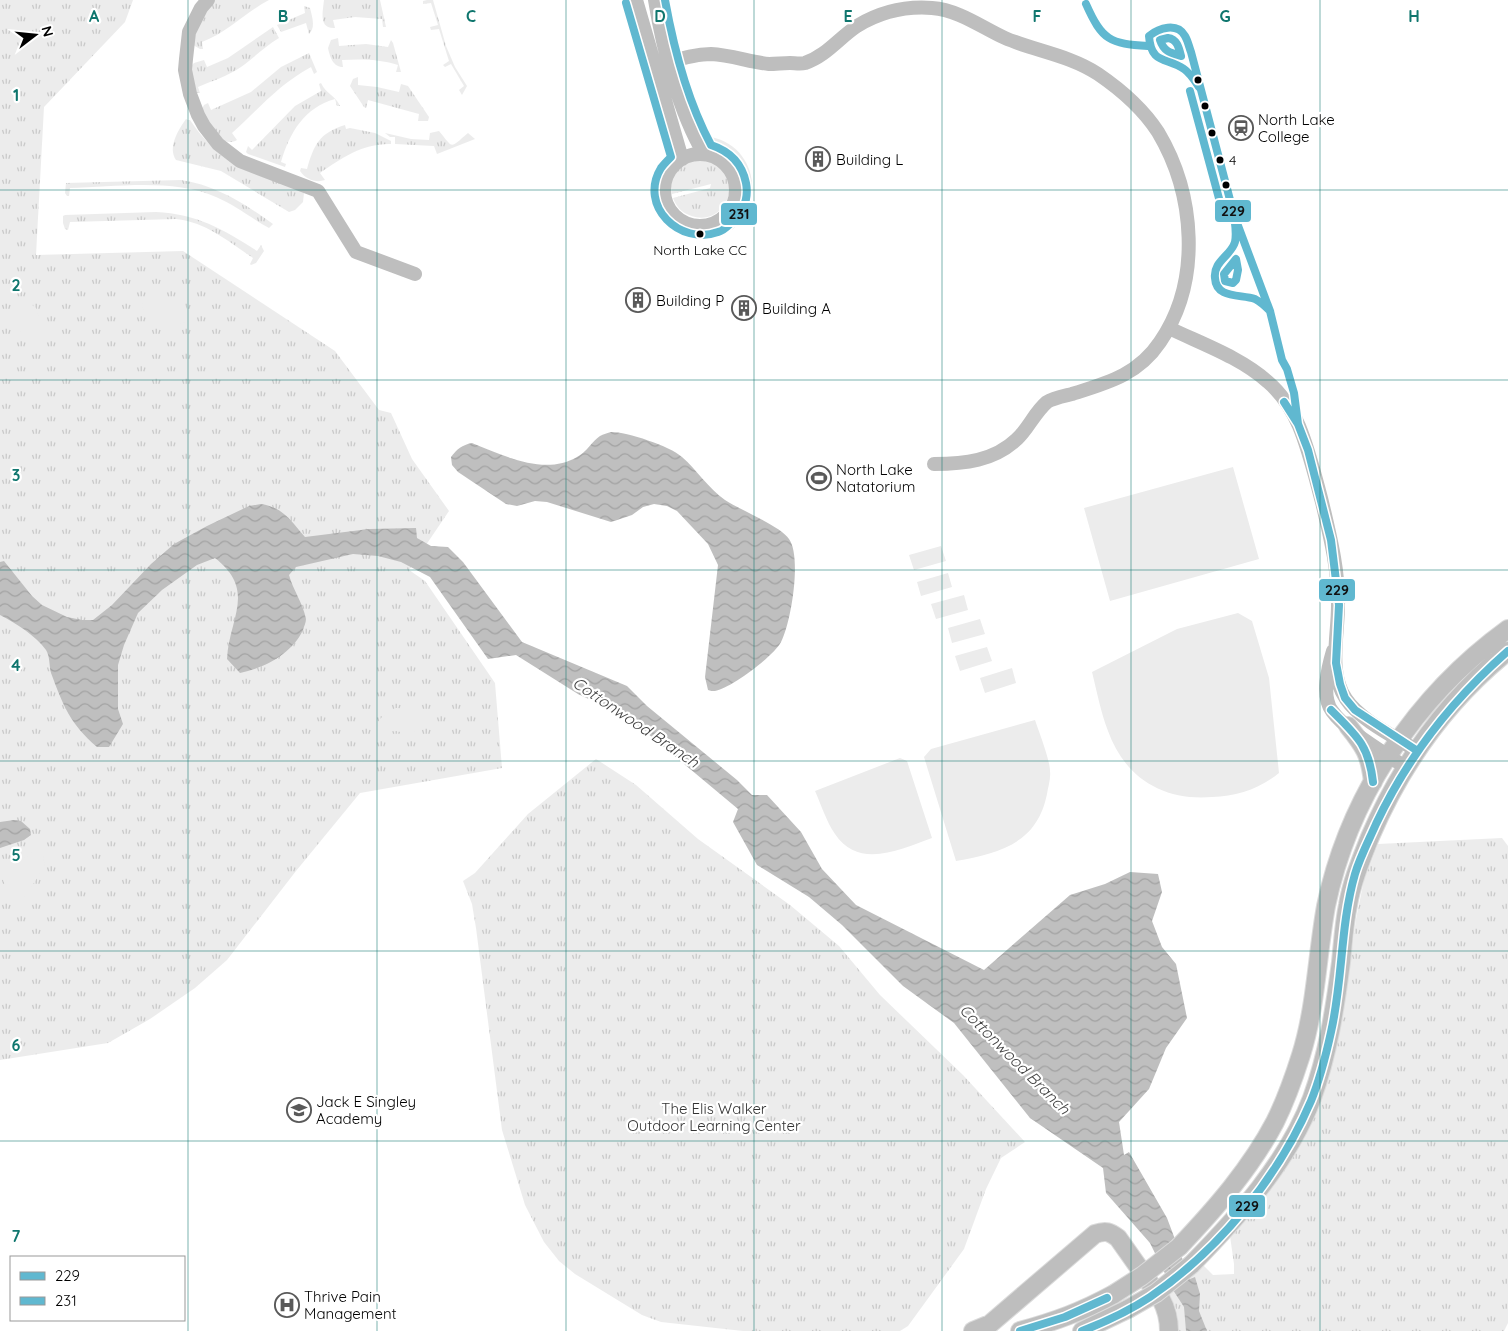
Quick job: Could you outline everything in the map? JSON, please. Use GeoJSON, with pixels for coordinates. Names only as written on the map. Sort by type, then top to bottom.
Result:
{"type":"FeatureCollection","features":[{"type":"Feature","properties":{"kind":"main road"},"geometry":{"type":"LineString","coordinates":[[1020,1331],[1058,1321],[1086,1310],[1142,1276],[1180,1247],[1225,1196],[1254,1156],[1276,1121],[1302,1055],[1313,1002],[1327,904],[1340,854],[1350,828],[1388,755],[1435,693],[1456,671],[1508,628]]}},
{"type":"Feature","properties":{"kind":"main road"},"geometry":{"type":"LineString","coordinates":[[1082,1331],[1156,1294],[1191,1265],[1250,1202],[1296,1133],[1311,1100],[1331,1030],[1347,906],[1356,871],[1384,806],[1405,767],[1434,726],[1464,693],[1508,651]]}},
{"type":"Feature","properties":{"kind":"main road"},"geometry":{"type":"LineString","coordinates":[[1348,726],[1369,755],[1373,782]]}},
{"type":"Feature","properties":{"kind":"main road"},"geometry":{"type":"LineString","coordinates":[[973,1331],[990,1324],[1095,1234],[1102,1231],[1109,1232],[1118,1238],[1161,1299],[1169,1320],[1169,1331]]}},
{"type":"Feature","properties":{"kind":"street"},"geometry":{"type":"LineString","coordinates":[[208,0],[201,8],[189,32],[185,70],[190,94],[204,126],[218,144],[240,161],[318,191],[356,252],[415,274]]}},
{"type":"Feature","properties":{"kind":"street"},"geometry":{"type":"LineString","coordinates":[[636,0],[682,159]]}},
{"type":"Feature","properties":{"kind":"street"},"geometry":{"type":"LineString","coordinates":[[655,0],[669,62],[692,133],[704,154]]}},
{"type":"Feature","properties":{"kind":"street"},"geometry":{"type":"LineString","coordinates":[[655,66],[694,55],[714,54],[770,64],[805,63],[830,49],[857,26],[889,12],[911,7],[936,8],[954,12],[1005,38],[1076,62],[1096,73],[1117,88],[1142,111],[1158,132],[1181,184],[1188,227],[1189,254],[1185,282],[1174,318],[1160,343],[1147,359],[1115,381],[1048,402],[1017,439],[995,455],[967,463],[934,464]]}},
{"type":"Feature","properties":{"kind":"street"},"geometry":{"type":"LineString","coordinates":[[693,154],[716,157],[726,164],[734,176],[736,198],[731,209],[723,218],[713,224],[690,225],[679,219],[668,206],[664,194],[667,177],[673,166],[682,159],[693,154]]}},
{"type":"Feature","properties":{"kind":"street"},"geometry":{"type":"LineString","coordinates":[[1169,328],[1229,356],[1254,371],[1270,384],[1283,399],[1298,424],[1308,450],[1331,540],[1336,572],[1338,606],[1336,663],[1345,698],[1355,710],[1416,750]]}},
{"type":"Feature","properties":{"kind":"street"},"geometry":{"type":"LineString","coordinates":[[1337,639],[1327,669],[1326,691],[1331,710],[1348,726],[1405,767]]}},
{"type":"Feature","properties":{"kind":"green space"},"geometry":{"type":"Polygon","coordinates":[[[0,0],[133,0],[125,22],[44,107],[36,255],[183,251],[335,351],[379,410],[391,413],[412,459],[449,511],[409,570],[425,581],[495,683],[502,768],[360,793],[227,960],[195,988],[150,1019],[108,1043],[0,1060],[0,0]]]}},
{"type":"Feature","properties":{"kind":"green space"},"geometry":{"type":"Polygon","coordinates":[[[214,0],[269,0],[228,28],[202,42],[203,49],[200,49],[193,45],[196,32],[203,16],[214,0]]]}},
{"type":"Feature","properties":{"kind":"green space"},"geometry":{"type":"Polygon","coordinates":[[[324,0],[380,0],[386,27],[383,27],[382,19],[355,17],[333,20],[335,28],[330,28],[326,26],[323,18],[324,0]]]}},
{"type":"Feature","properties":{"kind":"green space"},"geometry":{"type":"Polygon","coordinates":[[[433,0],[446,46],[455,67],[467,86],[462,95],[459,90],[464,86],[451,64],[445,67],[443,65],[449,61],[439,29],[431,30],[430,27],[438,25],[431,3],[423,4],[423,1],[433,0]]]}},
{"type":"Feature","properties":{"kind":"green space"},"geometry":{"type":"Polygon","coordinates":[[[304,6],[310,8],[312,18],[313,25],[309,34],[306,23],[281,32],[277,25],[305,13],[304,6]]]}},
{"type":"Feature","properties":{"kind":"green space"},"geometry":{"type":"Polygon","coordinates":[[[273,27],[279,38],[241,67],[198,87],[200,93],[195,93],[191,66],[194,63],[204,60],[207,67],[228,58],[273,27]]]}},
{"type":"Feature","properties":{"kind":"green space"},"geometry":{"type":"Polygon","coordinates":[[[338,38],[339,46],[366,44],[388,47],[391,40],[401,72],[396,72],[398,65],[377,61],[342,60],[343,67],[340,67],[334,63],[328,48],[331,40],[338,38]]]}},
{"type":"Feature","properties":{"kind":"green space"},"geometry":{"type":"Polygon","coordinates":[[[309,53],[317,72],[314,74],[311,67],[279,89],[232,133],[237,140],[225,141],[215,133],[202,109],[204,105],[208,103],[211,110],[251,92],[281,67],[309,53]]]}},
{"type":"Feature","properties":{"kind":"green space"},"geometry":{"type":"Polygon","coordinates":[[[358,77],[358,85],[399,92],[401,84],[408,86],[429,117],[428,121],[418,121],[419,114],[368,100],[366,108],[364,107],[350,86],[353,79],[358,77]]]}},
{"type":"Feature","properties":{"kind":"green space"},"geometry":{"type":"Polygon","coordinates":[[[321,83],[325,90],[336,99],[340,106],[337,106],[335,99],[315,108],[307,115],[294,131],[289,141],[281,162],[286,164],[285,167],[246,152],[248,146],[252,150],[295,106],[321,91],[319,84],[321,83]]]}},
{"type":"Feature","properties":{"kind":"green space"},"geometry":{"type":"Polygon","coordinates":[[[186,119],[190,120],[213,148],[225,157],[251,172],[299,190],[304,193],[303,202],[295,210],[289,212],[221,171],[176,160],[173,144],[177,133],[186,119]]]}},
{"type":"Feature","properties":{"kind":"green space"},"geometry":{"type":"Polygon","coordinates":[[[345,125],[346,129],[350,128],[375,133],[391,141],[391,144],[371,146],[345,157],[320,173],[325,180],[315,181],[305,177],[300,171],[301,168],[307,169],[312,153],[319,141],[329,132],[345,125]]]}},
{"type":"Feature","properties":{"kind":"green space"},"geometry":{"type":"Polygon","coordinates":[[[439,131],[452,145],[468,133],[475,139],[437,154],[434,146],[395,144],[395,137],[390,137],[385,133],[411,139],[429,140],[430,133],[439,131]]]}},
{"type":"Feature","properties":{"kind":"green space"},"geometry":{"type":"Polygon","coordinates":[[[711,137],[726,142],[738,151],[746,163],[751,176],[752,191],[749,205],[743,218],[732,230],[727,230],[725,225],[736,212],[743,196],[744,186],[742,177],[733,161],[708,145],[707,140],[711,137]]]}},
{"type":"Feature","properties":{"kind":"green space"},"geometry":{"type":"Polygon","coordinates":[[[703,159],[718,166],[726,175],[729,187],[728,198],[722,208],[714,215],[702,218],[684,212],[677,206],[673,198],[710,188],[711,184],[672,194],[671,187],[672,180],[678,169],[689,162],[703,159]]]}},
{"type":"Feature","properties":{"kind":"green space"},"geometry":{"type":"Polygon","coordinates":[[[181,180],[206,186],[230,196],[273,224],[269,228],[223,200],[182,187],[144,185],[70,188],[69,196],[65,193],[66,183],[181,180]]]}},
{"type":"Feature","properties":{"kind":"green space"},"geometry":{"type":"Polygon","coordinates":[[[171,213],[197,219],[233,236],[257,251],[261,245],[264,251],[256,263],[251,265],[253,258],[217,234],[197,224],[176,219],[70,222],[68,230],[65,229],[63,223],[63,216],[65,215],[171,213]]]}},
{"type":"Feature","properties":{"kind":"green space"},"geometry":{"type":"Polygon","coordinates":[[[150,295],[178,299],[184,302],[189,314],[187,321],[172,325],[164,324],[149,317],[144,312],[142,305],[144,297],[150,295]]]}},
{"type":"Feature","properties":{"kind":"green space"},"geometry":{"type":"Polygon","coordinates":[[[25,303],[31,304],[36,308],[43,327],[44,336],[38,343],[34,343],[17,330],[10,318],[13,311],[25,303]]]}},
{"type":"Feature","properties":{"kind":"green space"},"geometry":{"type":"Polygon","coordinates":[[[1233,467],[1259,559],[1110,601],[1084,508],[1233,467]]]}},
{"type":"Feature","properties":{"kind":"green space"},"geometry":{"type":"Polygon","coordinates":[[[941,546],[946,561],[914,570],[909,555],[941,546]]]}},
{"type":"Feature","properties":{"kind":"green space"},"geometry":{"type":"Polygon","coordinates":[[[948,573],[952,587],[921,596],[917,582],[948,573]]]}},
{"type":"Feature","properties":{"kind":"green space"},"geometry":{"type":"Polygon","coordinates":[[[964,595],[968,610],[936,619],[931,604],[964,595]]]}},
{"type":"Feature","properties":{"kind":"green space"},"geometry":{"type":"Polygon","coordinates":[[[1238,613],[1252,621],[1269,678],[1279,773],[1256,787],[1230,795],[1194,797],[1177,795],[1162,790],[1135,774],[1115,747],[1103,717],[1092,672],[1177,629],[1238,613]]]}},
{"type":"Feature","properties":{"kind":"green space"},"geometry":{"type":"Polygon","coordinates":[[[980,619],[985,634],[952,643],[948,628],[980,619]]]}},
{"type":"Feature","properties":{"kind":"green space"},"geometry":{"type":"Polygon","coordinates":[[[987,647],[992,661],[960,671],[955,656],[987,647]]]}},
{"type":"Feature","properties":{"kind":"green space"},"geometry":{"type":"Polygon","coordinates":[[[1012,668],[1016,683],[985,693],[980,678],[1012,668]]]}},
{"type":"Feature","properties":{"kind":"green space"},"geometry":{"type":"Polygon","coordinates":[[[396,708],[410,709],[416,712],[420,724],[416,730],[410,733],[388,731],[379,727],[378,724],[382,717],[396,708]]]}},
{"type":"Feature","properties":{"kind":"green space"},"geometry":{"type":"Polygon","coordinates":[[[1035,720],[1050,766],[1050,780],[1042,811],[1035,824],[1014,843],[987,854],[956,861],[924,757],[931,749],[1035,720]]]}},
{"type":"Feature","properties":{"kind":"green space"},"geometry":{"type":"Polygon","coordinates":[[[900,758],[907,761],[932,838],[881,854],[868,854],[856,851],[845,845],[832,829],[815,791],[900,758]]]}},
{"type":"Feature","properties":{"kind":"green space","name":"The Elis Walker Outdoor Learning Center"},"geometry":{"type":"Polygon","coordinates":[[[596,759],[636,785],[698,839],[790,905],[839,946],[880,995],[963,1075],[1025,1142],[1001,1158],[986,1189],[964,1249],[908,1326],[900,1331],[743,1331],[661,1322],[642,1315],[575,1274],[559,1261],[544,1242],[525,1205],[502,1130],[476,928],[472,904],[463,881],[475,873],[528,814],[596,759]]]}},
{"type":"Feature","properties":{"kind":"green space"},"geometry":{"type":"Polygon","coordinates":[[[1502,838],[1508,846],[1508,1323],[1504,1331],[1177,1331],[1178,1320],[1176,1310],[1168,1292],[1202,1264],[1213,1275],[1234,1274],[1230,1236],[1331,1066],[1343,1015],[1356,919],[1364,880],[1378,844],[1502,838]]]}},
{"type":"Feature","properties":{"kind":"green space"},"geometry":{"type":"Polygon","coordinates":[[[33,852],[40,853],[43,856],[45,866],[24,898],[20,898],[8,889],[2,879],[1,869],[7,865],[19,862],[33,852]]]}},
{"type":"Feature","properties":{"kind":"water"},"geometry":{"type":"Polygon","coordinates":[[[611,432],[648,440],[676,453],[725,500],[785,534],[793,548],[795,560],[794,590],[785,633],[781,642],[761,663],[722,689],[708,690],[705,677],[718,565],[708,544],[677,511],[667,506],[654,504],[643,507],[632,515],[611,522],[547,502],[535,501],[517,506],[506,504],[458,472],[452,465],[451,457],[455,452],[463,446],[472,443],[524,462],[552,465],[581,455],[600,436],[611,432]]]}},
{"type":"Feature","properties":{"kind":"water","name":"Cottonwood Branch"},"geometry":{"type":"Polygon","coordinates":[[[261,504],[281,512],[291,520],[305,537],[369,529],[416,528],[417,538],[431,546],[448,547],[463,562],[522,642],[627,686],[647,706],[737,780],[752,795],[767,795],[801,832],[822,869],[856,905],[984,970],[1070,895],[1105,884],[1130,872],[1158,874],[1162,892],[1152,921],[1162,947],[1176,964],[1187,1018],[1166,1048],[1149,1089],[1119,1122],[1124,1155],[1129,1152],[1167,1218],[1190,1279],[1195,1277],[1200,1294],[1199,1311],[1207,1331],[1186,1331],[1184,1307],[1173,1290],[1150,1243],[1106,1193],[1103,1168],[1030,1118],[954,1023],[903,986],[842,925],[809,897],[757,865],[733,822],[738,809],[629,718],[578,694],[516,655],[488,659],[430,577],[401,562],[378,556],[353,554],[296,567],[289,575],[305,613],[306,620],[303,630],[298,639],[285,653],[268,664],[240,673],[227,659],[238,606],[235,582],[228,570],[215,558],[197,565],[162,590],[138,613],[124,645],[118,665],[118,709],[123,724],[109,747],[97,747],[80,730],[68,713],[51,673],[46,650],[25,630],[0,615],[0,562],[4,561],[32,596],[42,605],[67,617],[93,620],[112,605],[151,564],[174,544],[249,506],[261,504]]]}},
{"type":"Feature","properties":{"kind":"water"},"geometry":{"type":"Polygon","coordinates":[[[21,821],[30,829],[31,835],[24,840],[0,848],[0,822],[21,821]]]}},
{"type":"Feature","properties":{"kind":"transit line","name":"231"},"geometry":{"type":"LineString","coordinates":[[626,3],[671,157],[661,168],[655,182],[655,196],[659,209],[667,220],[677,228],[690,233],[704,235],[722,231],[735,220],[746,200],[747,189],[744,176],[738,164],[729,154],[711,145],[695,110],[682,74],[665,0]]}},
{"type":"Feature","properties":{"kind":"transit line","name":"231"},"geometry":{"type":"LineString","coordinates":[[1086,4],[1097,25],[1109,38],[1125,44],[1148,46]]}},
{"type":"Feature","properties":{"kind":"transit line","name":"229"},"geometry":{"type":"LineString","coordinates":[[1199,87],[1184,69],[1156,56],[1150,45],[1149,36],[1163,29],[1173,28],[1182,32],[1187,40],[1234,215],[1270,311],[1282,360],[1287,369],[1294,393],[1298,424]]}},
{"type":"Feature","properties":{"kind":"transit line","name":"231"},"geometry":{"type":"LineString","coordinates":[[1168,38],[1176,42],[1181,56],[1166,50],[1160,40],[1168,38]]}},
{"type":"Feature","properties":{"kind":"transit line","name":"231"},"geometry":{"type":"LineString","coordinates":[[1190,91],[1224,217]]}},
{"type":"Feature","properties":{"kind":"transit line","name":"229"},"geometry":{"type":"LineString","coordinates":[[1234,215],[1235,242],[1217,267],[1215,272],[1216,285],[1224,293],[1255,299],[1270,311]]}},
{"type":"Feature","properties":{"kind":"transit line","name":"231"},"geometry":{"type":"LineString","coordinates":[[1236,259],[1238,270],[1236,280],[1233,283],[1225,281],[1224,274],[1236,259]]}},
{"type":"Feature","properties":{"kind":"transit line","name":"229"},"geometry":{"type":"LineString","coordinates":[[1284,402],[1298,424],[1308,450],[1331,540],[1339,605],[1336,663],[1345,698],[1355,710],[1416,750]]}},
{"type":"Feature","properties":{"kind":"transit line","name":"229"},"geometry":{"type":"LineString","coordinates":[[1082,1331],[1117,1316],[1150,1297],[1200,1257],[1223,1235],[1244,1210],[1282,1158],[1311,1101],[1322,1067],[1335,1012],[1350,894],[1357,868],[1376,824],[1402,775],[1433,730],[1468,689],[1508,651]]}},
{"type":"Feature","properties":{"kind":"transit line","name":"229"},"geometry":{"type":"LineString","coordinates":[[1331,710],[1354,734],[1365,750],[1373,782]]}},
{"type":"Feature","properties":{"kind":"transit line","name":"229"},"geometry":{"type":"LineString","coordinates":[[1020,1331],[1065,1317],[1107,1298]]}},
{"type":"Feature","properties":{"kind":"place","name":"North Lake College"},"geometry":{"type":"Point","coordinates":[1241,128]}},
{"type":"Feature","properties":{"kind":"place","name":"Building L"},"geometry":{"type":"Point","coordinates":[818,159]}},
{"type":"Feature","properties":{"kind":"place","name":"4"},"geometry":{"type":"Point","coordinates":[1220,160]}},
{"type":"Feature","properties":{"kind":"place","name":"North Lake CC"},"geometry":{"type":"Point","coordinates":[700,234]}},
{"type":"Feature","properties":{"kind":"place","name":"Building P"},"geometry":{"type":"Point","coordinates":[638,300]}},
{"type":"Feature","properties":{"kind":"place","name":"Building A"},"geometry":{"type":"Point","coordinates":[744,308]}},
{"type":"Feature","properties":{"kind":"place","name":"North Lake Natatorium"},"geometry":{"type":"Point","coordinates":[819,478]}},
{"type":"Feature","properties":{"kind":"place","name":"Jack E Singley Academy"},"geometry":{"type":"Point","coordinates":[299,1110]}},
{"type":"Feature","properties":{"kind":"place","name":"Thrive Pain Management"},"geometry":{"type":"Point","coordinates":[287,1305]}}]}
